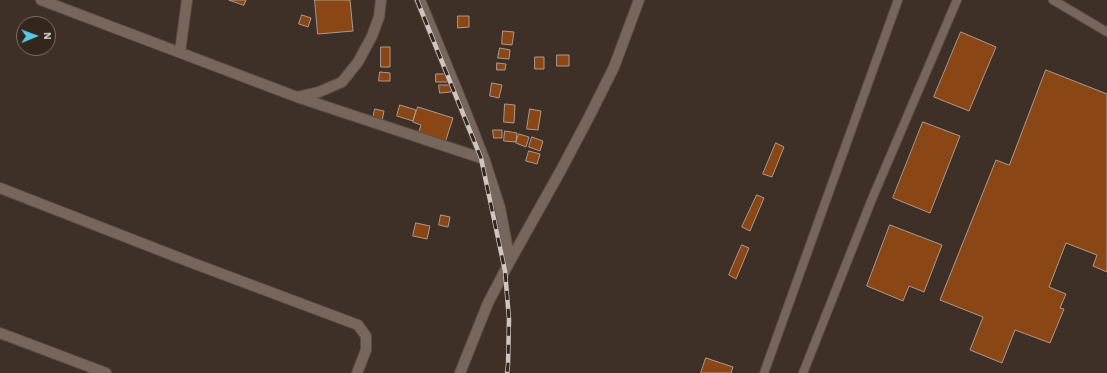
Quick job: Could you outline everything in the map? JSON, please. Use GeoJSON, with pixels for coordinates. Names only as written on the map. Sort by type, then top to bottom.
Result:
{"type":"FeatureCollection","features":[{"type":"Feature","properties":{"kind":"street"},"geometry":{"type":"LineString","coordinates":[[41,0],[296,97],[482,158],[485,161]]}},
{"type":"Feature","properties":{"kind":"street"},"geometry":{"type":"LineString","coordinates":[[180,52],[187,0]]}},
{"type":"Feature","properties":{"kind":"street"},"geometry":{"type":"LineString","coordinates":[[296,97],[319,92],[342,82],[358,62],[372,36],[379,17],[381,0]]}},
{"type":"Feature","properties":{"kind":"street"},"geometry":{"type":"LineString","coordinates":[[420,0],[485,161],[500,208],[510,261]]}},
{"type":"Feature","properties":{"kind":"street"},"geometry":{"type":"LineString","coordinates":[[460,373],[488,303],[561,170],[614,67],[639,0]]}},
{"type":"Feature","properties":{"kind":"street"},"geometry":{"type":"LineString","coordinates":[[0,188],[197,265],[358,325],[366,336],[366,350],[357,373]]}},
{"type":"Feature","properties":{"kind":"street"},"geometry":{"type":"LineString","coordinates":[[0,333],[106,373]]}},
{"type":"Feature","properties":{"kind":"lane"},"geometry":{"type":"LineString","coordinates":[[764,373],[898,0]]}},
{"type":"Feature","properties":{"kind":"lane"},"geometry":{"type":"LineString","coordinates":[[803,373],[872,199],[957,0]]}},
{"type":"Feature","properties":{"kind":"lane"},"geometry":{"type":"LineString","coordinates":[[1053,0],[1107,32]]}},
{"type":"Feature","properties":{"kind":"building"},"geometry":{"type":"Polygon","coordinates":[[[229,0],[246,0],[244,5],[229,0]]]}},
{"type":"Feature","properties":{"kind":"building"},"geometry":{"type":"Polygon","coordinates":[[[315,0],[350,0],[353,31],[318,34],[315,0]]]}},
{"type":"Feature","properties":{"kind":"building"},"geometry":{"type":"Polygon","coordinates":[[[302,15],[311,18],[308,27],[299,24],[302,15]]]}},
{"type":"Feature","properties":{"kind":"building"},"geometry":{"type":"Polygon","coordinates":[[[458,16],[469,16],[469,27],[458,28],[458,16]]]}},
{"type":"Feature","properties":{"kind":"building"},"geometry":{"type":"Polygon","coordinates":[[[503,31],[514,32],[512,45],[502,44],[503,31]]]}},
{"type":"Feature","properties":{"kind":"building"},"geometry":{"type":"Polygon","coordinates":[[[961,32],[996,47],[969,111],[934,97],[961,32]]]}},
{"type":"Feature","properties":{"kind":"building"},"geometry":{"type":"Polygon","coordinates":[[[381,47],[390,47],[390,67],[381,67],[381,47]]]}},
{"type":"Feature","properties":{"kind":"building"},"geometry":{"type":"Polygon","coordinates":[[[500,48],[510,50],[509,59],[498,58],[500,48]]]}},
{"type":"Feature","properties":{"kind":"building"},"geometry":{"type":"Polygon","coordinates":[[[557,55],[569,55],[569,66],[557,66],[557,55]]]}},
{"type":"Feature","properties":{"kind":"building"},"geometry":{"type":"Polygon","coordinates":[[[535,57],[544,57],[544,69],[535,69],[535,57]]]}},
{"type":"Feature","properties":{"kind":"building"},"geometry":{"type":"Polygon","coordinates":[[[497,63],[506,64],[505,70],[497,70],[497,63]]]}},
{"type":"Feature","properties":{"kind":"building"},"geometry":{"type":"Polygon","coordinates":[[[1046,70],[1107,94],[1107,272],[1093,266],[1097,255],[1066,243],[1049,287],[1066,294],[1060,308],[1064,309],[1050,343],[1015,330],[1002,363],[970,350],[983,317],[940,300],[996,160],[1009,165],[1046,70]]]}},
{"type":"Feature","properties":{"kind":"building"},"geometry":{"type":"Polygon","coordinates":[[[380,72],[390,73],[390,81],[379,81],[380,72]]]}},
{"type":"Feature","properties":{"kind":"building"},"geometry":{"type":"Polygon","coordinates":[[[436,74],[447,74],[447,82],[436,82],[436,74]]]}},
{"type":"Feature","properties":{"kind":"building"},"geometry":{"type":"Polygon","coordinates":[[[492,83],[502,85],[499,98],[490,96],[492,83]]]}},
{"type":"Feature","properties":{"kind":"building"},"geometry":{"type":"Polygon","coordinates":[[[439,85],[450,85],[451,92],[440,93],[439,85]]]}},
{"type":"Feature","properties":{"kind":"building"},"geometry":{"type":"Polygon","coordinates":[[[505,104],[515,105],[514,123],[504,122],[505,104]]]}},
{"type":"Feature","properties":{"kind":"building"},"geometry":{"type":"Polygon","coordinates":[[[400,105],[416,110],[413,121],[397,116],[400,105]]]}},
{"type":"Feature","properties":{"kind":"building"},"geometry":{"type":"Polygon","coordinates":[[[418,107],[453,118],[445,143],[418,134],[421,125],[413,122],[418,107]]]}},
{"type":"Feature","properties":{"kind":"building"},"geometry":{"type":"Polygon","coordinates":[[[375,109],[384,111],[382,121],[373,119],[375,109]]]}},
{"type":"Feature","properties":{"kind":"building"},"geometry":{"type":"Polygon","coordinates":[[[530,109],[541,111],[538,130],[527,129],[530,109]]]}},
{"type":"Feature","properties":{"kind":"building"},"geometry":{"type":"Polygon","coordinates":[[[923,122],[960,136],[930,213],[893,198],[923,122]]]}},
{"type":"Feature","properties":{"kind":"building"},"geometry":{"type":"Polygon","coordinates":[[[493,130],[502,130],[502,138],[494,138],[493,130]]]}},
{"type":"Feature","properties":{"kind":"building"},"geometry":{"type":"Polygon","coordinates":[[[505,131],[517,133],[516,142],[504,141],[505,131]]]}},
{"type":"Feature","properties":{"kind":"building"},"geometry":{"type":"Polygon","coordinates":[[[519,134],[529,137],[526,147],[516,143],[519,134]]]}},
{"type":"Feature","properties":{"kind":"building"},"geometry":{"type":"Polygon","coordinates":[[[532,137],[543,141],[540,151],[529,147],[532,137]]]}},
{"type":"Feature","properties":{"kind":"building"},"geometry":{"type":"Polygon","coordinates":[[[776,143],[784,147],[772,177],[763,174],[776,143]]]}},
{"type":"Feature","properties":{"kind":"building"},"geometry":{"type":"Polygon","coordinates":[[[529,151],[540,154],[537,164],[526,161],[529,151]]]}},
{"type":"Feature","properties":{"kind":"building"},"geometry":{"type":"Polygon","coordinates":[[[757,195],[764,198],[750,231],[742,227],[757,195]]]}},
{"type":"Feature","properties":{"kind":"building"},"geometry":{"type":"Polygon","coordinates":[[[441,215],[450,217],[448,227],[439,225],[441,215]]]}},
{"type":"Feature","properties":{"kind":"building"},"geometry":{"type":"Polygon","coordinates":[[[416,223],[430,226],[427,239],[413,236],[416,223]]]}},
{"type":"Feature","properties":{"kind":"building"},"geometry":{"type":"Polygon","coordinates":[[[890,225],[942,245],[924,292],[909,286],[903,301],[867,286],[890,225]]]}},
{"type":"Feature","properties":{"kind":"building"},"geometry":{"type":"Polygon","coordinates":[[[742,245],[749,248],[736,279],[729,275],[742,245]]]}},
{"type":"Feature","properties":{"kind":"building"},"geometry":{"type":"Polygon","coordinates":[[[706,358],[733,367],[731,373],[701,373],[706,358]]]}},
{"type":"Feature","properties":{"kind":"railway"},"geometry":{"type":"LineString","coordinates":[[417,0],[481,158],[505,271],[509,319],[507,373]]}}]}
